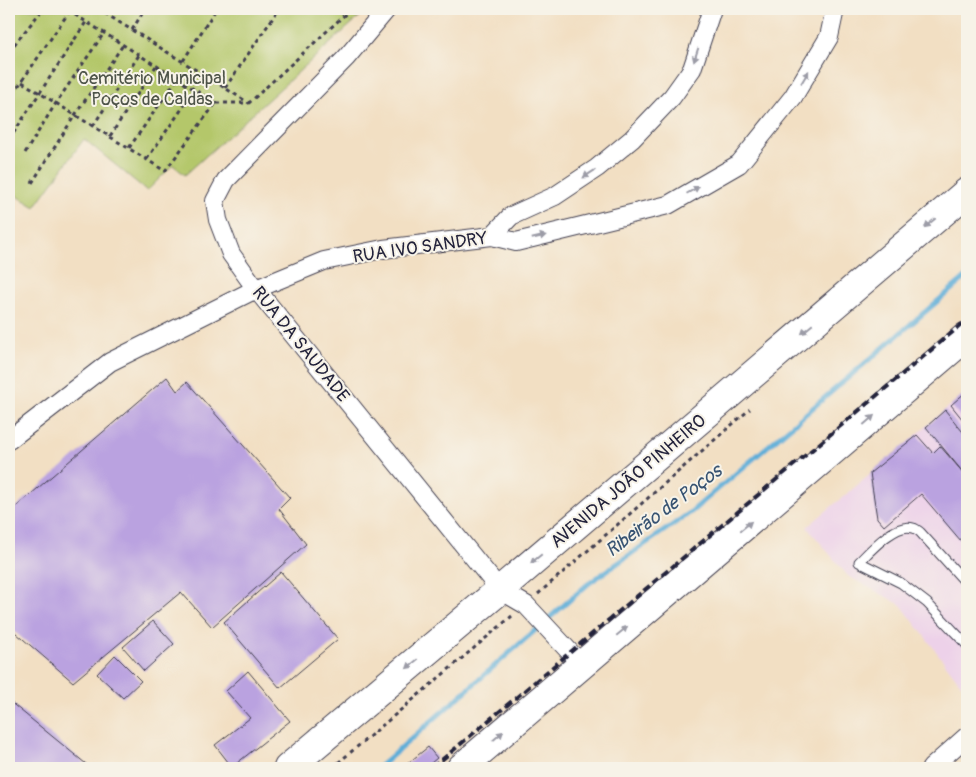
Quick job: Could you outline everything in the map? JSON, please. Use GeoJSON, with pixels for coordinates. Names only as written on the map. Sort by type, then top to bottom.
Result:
{"type":"FeatureCollection","features":[{"type":"Feature","properties":{"kind":"main road","name":"AVENIDA JOÃO PINHEIRO"},"geometry":{"type":"LineString","coordinates":[[288,768],[967,192]]}},
{"type":"Feature","properties":{"kind":"main road"},"geometry":{"type":"LineString","coordinates":[[461,768],[967,336]]}},
{"type":"Feature","properties":{"kind":"street","name":"RUA DA SAUDADE"},"geometry":{"type":"LineString","coordinates":[[387,9],[346,58],[226,180],[215,201],[218,220],[231,254],[256,289],[500,590],[526,605],[582,665]]}},
{"type":"Feature","properties":{"kind":"street"},"geometry":{"type":"LineString","coordinates":[[492,236],[511,216],[555,196],[597,168],[632,139],[672,97],[692,69],[712,9]]}},
{"type":"Feature","properties":{"kind":"street","name":"RUA IVO SANDRY"},"geometry":{"type":"LineString","coordinates":[[9,440],[110,362],[256,289],[324,262],[383,249],[492,236],[516,242],[668,205],[739,164],[793,97],[829,37],[835,9]]}},
{"type":"Feature","properties":{"kind":"street"},"geometry":{"type":"LineString","coordinates":[[931,768],[967,736]]}},
{"type":"Feature","properties":{"kind":"lane"},"geometry":{"type":"LineString","coordinates":[[967,584],[920,532],[911,527],[900,528],[889,534],[859,562],[901,583],[927,603],[967,645]]}},
{"type":"Feature","properties":{"kind":"path"},"geometry":{"type":"LineString","coordinates":[[9,51],[43,9]]}},
{"type":"Feature","properties":{"kind":"path"},"geometry":{"type":"LineString","coordinates":[[98,9],[249,103]]}},
{"type":"Feature","properties":{"kind":"path"},"geometry":{"type":"LineString","coordinates":[[132,30],[145,9]]}},
{"type":"Feature","properties":{"kind":"path"},"geometry":{"type":"LineString","coordinates":[[183,62],[216,9]]}},
{"type":"Feature","properties":{"kind":"path"},"geometry":{"type":"LineString","coordinates":[[225,88],[279,9]]}},
{"type":"Feature","properties":{"kind":"path"},"geometry":{"type":"LineString","coordinates":[[343,9],[350,10]]}},
{"type":"Feature","properties":{"kind":"path"},"geometry":{"type":"LineString","coordinates":[[9,100],[70,10],[86,22],[216,103],[249,103],[350,10]]}},
{"type":"Feature","properties":{"kind":"path"},"geometry":{"type":"LineString","coordinates":[[9,140],[86,22]]}},
{"type":"Feature","properties":{"kind":"path"},"geometry":{"type":"LineString","coordinates":[[25,153],[56,103],[104,33]]}},
{"type":"Feature","properties":{"kind":"path"},"geometry":{"type":"LineString","coordinates":[[32,183],[75,115],[123,45]]}},
{"type":"Feature","properties":{"kind":"path"},"geometry":{"type":"LineString","coordinates":[[93,126],[139,55]]}},
{"type":"Feature","properties":{"kind":"path"},"geometry":{"type":"LineString","coordinates":[[110,136],[156,66]]}},
{"type":"Feature","properties":{"kind":"path"},"geometry":{"type":"LineString","coordinates":[[130,148],[177,79]]}},
{"type":"Feature","properties":{"kind":"path"},"geometry":{"type":"LineString","coordinates":[[22,82],[166,171],[216,103]]}},
{"type":"Feature","properties":{"kind":"path"},"geometry":{"type":"LineString","coordinates":[[147,159],[195,90]]}},
{"type":"Feature","properties":{"kind":"path"},"geometry":{"type":"LineString","coordinates":[[332,768],[526,605],[750,409]]}},
{"type":"Feature","properties":{"kind":"shaded area"},"geometry":{"type":"Polygon","coordinates":[[[967,391],[967,692],[901,605],[848,576],[807,527],[967,391]]]}},
{"type":"Feature","properties":{"kind":"green space","name":"Cemitério Municipal Poços de Caldas"},"geometry":{"type":"Polygon","coordinates":[[[9,9],[368,9],[185,175],[173,165],[147,191],[84,139],[35,207],[9,191],[9,9]]]}},
{"type":"Feature","properties":{"kind":"building"},"geometry":{"type":"Polygon","coordinates":[[[167,377],[177,391],[187,382],[290,498],[279,509],[306,544],[212,627],[181,592],[73,682],[9,627],[9,513],[167,377]]]}},
{"type":"Feature","properties":{"kind":"building"},"geometry":{"type":"Polygon","coordinates":[[[967,391],[967,425],[951,405],[967,391]]]}},
{"type":"Feature","properties":{"kind":"building"},"geometry":{"type":"Polygon","coordinates":[[[945,410],[967,437],[967,548],[921,494],[884,526],[877,518],[870,473],[917,435],[933,453],[940,446],[966,476],[926,427],[945,410]]]}},
{"type":"Feature","properties":{"kind":"building"},"geometry":{"type":"Polygon","coordinates":[[[281,572],[338,639],[280,688],[224,622],[281,572]]]}},
{"type":"Feature","properties":{"kind":"building"},"geometry":{"type":"Polygon","coordinates":[[[153,621],[174,644],[144,671],[123,647],[153,621]]]}},
{"type":"Feature","properties":{"kind":"building"},"geometry":{"type":"Polygon","coordinates":[[[115,655],[141,681],[123,698],[97,674],[115,655]]]}},
{"type":"Feature","properties":{"kind":"building"},"geometry":{"type":"Polygon","coordinates":[[[248,671],[290,721],[232,767],[215,745],[250,718],[226,691],[248,671]]]}},
{"type":"Feature","properties":{"kind":"building"},"geometry":{"type":"Polygon","coordinates":[[[9,701],[91,768],[9,768],[9,701]]]}},
{"type":"Feature","properties":{"kind":"building"},"geometry":{"type":"Polygon","coordinates":[[[428,747],[437,758],[425,768],[402,768],[428,747]]]}},
{"type":"Feature","properties":{"kind":"waterway","name":"Ribeirão de Poços"},"geometry":{"type":"LineString","coordinates":[[378,768],[588,584],[691,512],[967,276]]}},
{"type":"Feature","properties":{"kind":"railway"},"geometry":{"type":"LineString","coordinates":[[432,768],[967,320]]}}]}
